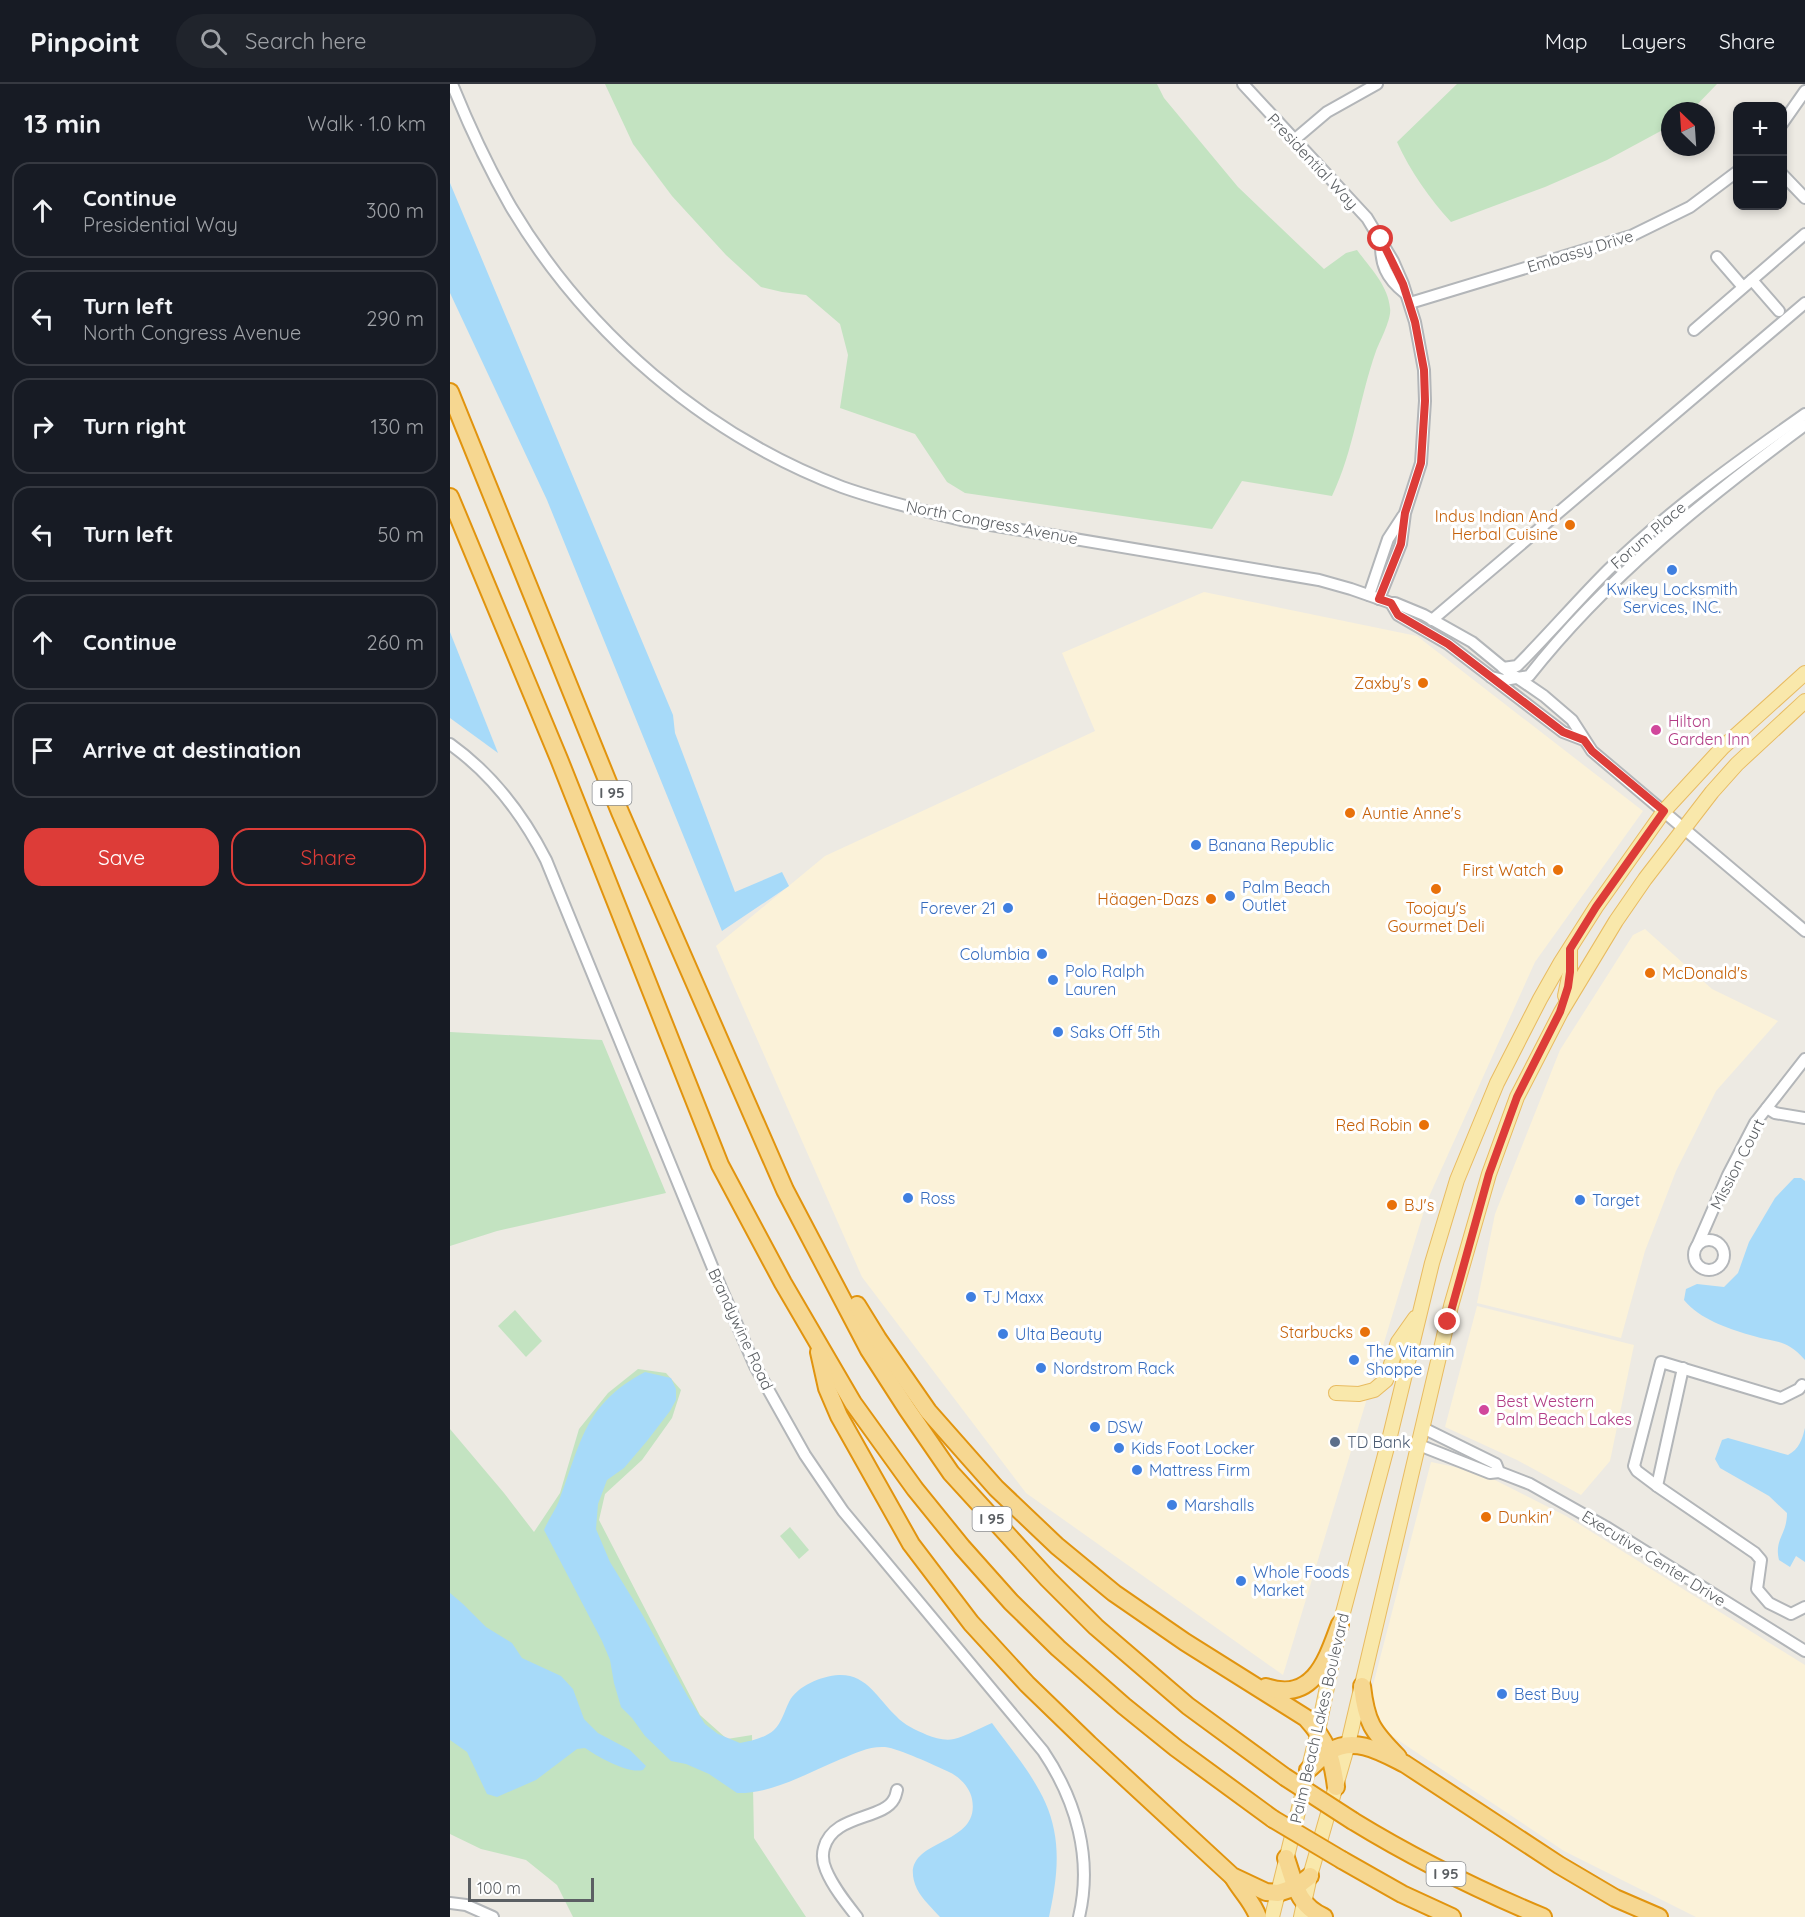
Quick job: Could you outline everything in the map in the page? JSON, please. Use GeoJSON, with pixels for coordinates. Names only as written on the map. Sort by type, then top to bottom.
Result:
{"type":"FeatureCollection","features":[{"type":"Feature","properties":{"kind":"highway","name":"I 95"},"geometry":{"type":"LineString","coordinates":[[450,392],[620,812],[786,1190],[869,1350],[951,1473],[1048,1579],[1096,1627],[1188,1706],[1285,1777],[1406,1853],[1463,1882],[1544,1917]]}},
{"type":"Feature","properties":{"kind":"highway","name":"I 95"},"geometry":{"type":"LineString","coordinates":[[450,497],[559,759],[720,1165],[783,1283],[854,1403],[915,1489],[1011,1602],[1058,1648],[1133,1713],[1176,1748],[1274,1819],[1402,1894],[1452,1917]]}},
{"type":"Feature","properties":{"kind":"highway"},"geometry":{"type":"LineString","coordinates":[[786,1190],[878,1339],[928,1411],[996,1488],[1057,1546],[1114,1593],[1185,1642],[1306,1718],[1318,1731],[1330,1751],[1336,1787]]}},
{"type":"Feature","properties":{"kind":"highway"},"geometry":{"type":"LineString","coordinates":[[816,1337],[827,1388],[838,1416],[911,1544],[971,1623],[1027,1684],[1232,1876],[1266,1892],[1278,1893],[1296,1887],[1310,1876]]}},
{"type":"Feature","properties":{"kind":"highway"},"geometry":{"type":"LineString","coordinates":[[1245,1680],[1284,1692],[1293,1691],[1305,1685],[1325,1663],[1340,1624]]}},
{"type":"Feature","properties":{"kind":"highway"},"geometry":{"type":"LineString","coordinates":[[1362,1686],[1365,1712],[1371,1726],[1405,1764]]}},
{"type":"Feature","properties":{"kind":"highway"},"geometry":{"type":"LineString","coordinates":[[1308,1770],[1330,1751],[1348,1744],[1358,1744],[1405,1764],[1559,1865],[1615,1898],[1659,1917]]}},
{"type":"Feature","properties":{"kind":"highway"},"geometry":{"type":"LineString","coordinates":[[1286,1858],[1302,1910],[1324,1917]]}},
{"type":"Feature","properties":{"kind":"highway"},"geometry":{"type":"LineString","coordinates":[[1232,1876],[1255,1908],[1258,1917]]}},
{"type":"Feature","properties":{"kind":"main road","name":"Palm Beach Lakes Boulevard"},"geometry":{"type":"LineString","coordinates":[[1272,1917],[1318,1731],[1340,1624],[1390,1436],[1431,1263],[1453,1191],[1480,1125],[1540,999],[1596,907],[1664,811],[1723,747],[1805,674]]}},
{"type":"Feature","properties":{"kind":"main road","name":"Palm Beach Lakes Boulevard"},"geometry":{"type":"LineString","coordinates":[[1302,1910],[1348,1744],[1451,1306],[1489,1174],[1517,1097],[1560,1012],[1616,921],[1683,827],[1737,764],[1805,701]]}},
{"type":"Feature","properties":{"kind":"main road"},"geometry":{"type":"LineString","coordinates":[[1560,1012],[1568,987],[1570,949]]}},
{"type":"Feature","properties":{"kind":"main road"},"geometry":{"type":"LineString","coordinates":[[1335,1393],[1359,1394],[1374,1390],[1386,1380],[1398,1342],[1420,1311]]}},
{"type":"Feature","properties":{"kind":"street","name":"North Congress Avenue"},"geometry":{"type":"LineString","coordinates":[[452,84],[469,126],[513,209],[572,292],[618,343],[652,374],[694,408],[753,445],[842,487],[950,517],[1319,580],[1395,603],[1432,620],[1472,642],[1503,668],[1544,696],[1572,720],[1592,751],[1805,931]]}},
{"type":"Feature","properties":{"kind":"street","name":"Presidential Way"},"geometry":{"type":"LineString","coordinates":[[1243,84],[1367,218],[1381,239],[1392,250],[1407,281],[1408,298],[1420,346],[1425,401],[1421,463],[1405,513],[1401,544],[1374,597]]}},
{"type":"Feature","properties":{"kind":"street"},"geometry":{"type":"LineString","coordinates":[[1294,140],[1327,112],[1377,84]]}},
{"type":"Feature","properties":{"kind":"street"},"geometry":{"type":"LineString","coordinates":[[1787,117],[1805,91]]}},
{"type":"Feature","properties":{"kind":"street","name":"Embassy Drive"},"geometry":{"type":"LineString","coordinates":[[1408,298],[1631,236],[1690,207],[1733,174]]}},
{"type":"Feature","properties":{"kind":"street"},"geometry":{"type":"LineString","coordinates":[[1797,188],[1805,178]]}},
{"type":"Feature","properties":{"kind":"street"},"geometry":{"type":"LineString","coordinates":[[1787,179],[1805,198]]}},
{"type":"Feature","properties":{"kind":"street"},"geometry":{"type":"LineString","coordinates":[[1694,330],[1805,234]]}},
{"type":"Feature","properties":{"kind":"street"},"geometry":{"type":"LineString","coordinates":[[1717,257],[1779,311]]}},
{"type":"Feature","properties":{"kind":"street"},"geometry":{"type":"LineString","coordinates":[[1432,620],[1805,303]]}},
{"type":"Feature","properties":{"kind":"street","name":"Forum Place"},"geometry":{"type":"LineString","coordinates":[[1503,668],[1517,666],[1607,570],[1649,532],[1710,482],[1805,414]]}},
{"type":"Feature","properties":{"kind":"street","name":"Forum Place"},"geometry":{"type":"LineString","coordinates":[[1517,678],[1528,676],[1579,618],[1656,543],[1745,469],[1805,425]]}},
{"type":"Feature","properties":{"kind":"street","name":"North Congress Avenue"},"geometry":{"type":"LineString","coordinates":[[1391,603],[1398,615],[1448,644],[1563,732],[1584,740]]}},
{"type":"Feature","properties":{"kind":"street"},"geometry":{"type":"LineString","coordinates":[[1491,677],[1504,680],[1517,678]]}},
{"type":"Feature","properties":{"kind":"street","name":"Brandywine Road"},"geometry":{"type":"LineString","coordinates":[[450,744],[476,764],[508,799],[546,860],[742,1337],[755,1366],[805,1455],[843,1511],[1043,1751],[1061,1781],[1075,1815],[1083,1859],[1083,1889],[1079,1917]]}},
{"type":"Feature","properties":{"kind":"street","name":"Mission Court"},"geometry":{"type":"LineString","coordinates":[[1697,1246],[1728,1175],[1755,1123],[1805,1059]]}},
{"type":"Feature","properties":{"kind":"street"},"geometry":{"type":"LineString","coordinates":[[1767,1108],[1775,1113],[1805,1118]]}},
{"type":"Feature","properties":{"kind":"street"},"geometry":{"type":"LineString","coordinates":[[1802,1385],[1799,1389],[1781,1398],[1661,1362],[1634,1466],[1637,1471],[1657,1486],[1761,1560],[1757,1589],[1768,1603],[1791,1614],[1805,1607]]}},
{"type":"Feature","properties":{"kind":"street"},"geometry":{"type":"LineString","coordinates":[[1657,1486],[1683,1368]]}},
{"type":"Feature","properties":{"kind":"street","name":"Executive Center Drive"},"geometry":{"type":"LineString","coordinates":[[1423,1428],[1496,1464],[1499,1472]]}},
{"type":"Feature","properties":{"kind":"street","name":"Executive Center Drive"},"geometry":{"type":"LineString","coordinates":[[1419,1445],[1490,1473],[1499,1472],[1530,1484],[1606,1527],[1805,1651]]}},
{"type":"Feature","properties":{"kind":"street"},"geometry":{"type":"LineString","coordinates":[[1763,1625],[1775,1606]]}},
{"type":"Feature","properties":{"kind":"street"},"geometry":{"type":"LineString","coordinates":[[857,1917],[826,1870],[823,1858],[825,1846],[830,1835],[839,1827],[883,1808],[894,1800],[897,1790]]}},
{"type":"Feature","properties":{"kind":"street"},"geometry":{"type":"LineString","coordinates":[[450,1903],[466,1905],[492,1917]]}},
{"type":"Feature","properties":{"kind":"shaded area"},"geometry":{"type":"Polygon","coordinates":[[[1204,592],[1417,636],[1643,811],[1535,962],[1427,1201],[1283,1675],[1026,1493],[862,1277],[716,946],[825,856],[1095,731],[1062,653],[1204,592]]]}},
{"type":"Feature","properties":{"kind":"shaded area"},"geometry":{"type":"Polygon","coordinates":[[[1645,929],[1712,989],[1778,1021],[1716,1091],[1676,1171],[1645,1251],[1621,1338],[1477,1303],[1495,1214],[1560,1050],[1633,935],[1645,929]]]}},
{"type":"Feature","properties":{"kind":"shaded area"},"geometry":{"type":"Polygon","coordinates":[[[1477,1306],[1634,1345],[1610,1461],[1581,1495],[1517,1460],[1445,1427],[1477,1306]]]}},
{"type":"Feature","properties":{"kind":"shaded area"},"geometry":{"type":"Polygon","coordinates":[[[1431,1462],[1479,1472],[1566,1516],[1805,1665],[1805,1917],[1696,1917],[1564,1851],[1389,1734],[1374,1711],[1372,1689],[1431,1462]]]}},
{"type":"Feature","properties":{"kind":"green space"},"geometry":{"type":"Polygon","coordinates":[[[605,84],[1157,84],[1164,98],[1238,187],[1324,269],[1346,253],[1357,250],[1378,277],[1386,292],[1390,308],[1389,318],[1370,369],[1346,461],[1332,496],[1242,481],[1212,529],[965,493],[947,482],[915,434],[840,408],[848,355],[840,324],[806,295],[761,287],[726,255],[672,196],[633,144],[605,84]]]}},
{"type":"Feature","properties":{"kind":"green space"},"geometry":{"type":"Polygon","coordinates":[[[1457,84],[1717,84],[1700,102],[1661,102],[1661,131],[1607,160],[1545,187],[1451,222],[1421,184],[1397,142],[1457,84]]]}},
{"type":"Feature","properties":{"kind":"green space"},"geometry":{"type":"Polygon","coordinates":[[[450,1032],[602,1040],[666,1193],[497,1231],[450,1246],[450,1032]]]}},
{"type":"Feature","properties":{"kind":"green space"},"geometry":{"type":"Polygon","coordinates":[[[515,1310],[542,1341],[526,1357],[498,1326],[515,1310]]]}},
{"type":"Feature","properties":{"kind":"green space"},"geometry":{"type":"Polygon","coordinates":[[[638,1369],[666,1373],[681,1390],[672,1418],[642,1460],[605,1494],[599,1520],[700,1715],[727,1739],[752,1735],[754,1838],[806,1917],[573,1917],[557,1885],[526,1860],[481,1849],[450,1834],[450,1429],[534,1532],[560,1493],[579,1429],[608,1393],[638,1369]]]}},
{"type":"Feature","properties":{"kind":"green space"},"geometry":{"type":"Polygon","coordinates":[[[790,1527],[809,1550],[799,1559],[780,1536],[790,1527]]]}},
{"type":"Feature","properties":{"kind":"water"},"geometry":{"type":"Polygon","coordinates":[[[450,183],[673,715],[675,733],[735,892],[782,872],[789,886],[722,931],[547,500],[450,293],[450,183]]]}},
{"type":"Feature","properties":{"kind":"water"},"geometry":{"type":"Polygon","coordinates":[[[450,632],[498,753],[450,718],[450,632]]]}},
{"type":"Feature","properties":{"kind":"water"},"geometry":{"type":"Polygon","coordinates":[[[1794,1178],[1801,1178],[1805,1181],[1805,1360],[1792,1348],[1780,1342],[1714,1322],[1690,1307],[1684,1300],[1686,1289],[1697,1284],[1724,1287],[1738,1273],[1749,1242],[1775,1198],[1794,1178]]]}},
{"type":"Feature","properties":{"kind":"water"},"geometry":{"type":"Polygon","coordinates":[[[645,1372],[671,1378],[676,1389],[676,1400],[670,1411],[624,1468],[607,1480],[598,1504],[596,1529],[610,1562],[705,1724],[718,1734],[740,1743],[758,1739],[777,1727],[789,1702],[798,1691],[817,1680],[839,1675],[849,1676],[865,1683],[903,1722],[933,1737],[954,1739],[992,1723],[1029,1774],[1045,1801],[1050,1815],[1056,1841],[1057,1863],[1049,1917],[940,1917],[919,1893],[913,1872],[917,1860],[926,1851],[964,1827],[972,1815],[972,1799],[967,1787],[949,1772],[899,1751],[879,1747],[857,1752],[777,1786],[737,1793],[709,1774],[686,1764],[671,1761],[645,1736],[621,1707],[610,1660],[602,1641],[544,1530],[559,1501],[587,1427],[609,1398],[625,1384],[645,1372]]]}},
{"type":"Feature","properties":{"kind":"water"},"geometry":{"type":"Polygon","coordinates":[[[1805,1428],[1805,1562],[1796,1556],[1790,1567],[1779,1560],[1778,1553],[1787,1513],[1769,1496],[1720,1468],[1715,1459],[1722,1440],[1728,1438],[1788,1455],[1800,1444],[1805,1428]]]}},
{"type":"Feature","properties":{"kind":"water"},"geometry":{"type":"Polygon","coordinates":[[[450,1593],[486,1627],[512,1643],[522,1658],[561,1676],[573,1689],[584,1719],[598,1733],[630,1750],[646,1766],[643,1770],[629,1770],[585,1748],[577,1749],[536,1780],[497,1797],[487,1794],[467,1752],[450,1740],[450,1593]]]}},
{"type":"Feature","properties":{"kind":"place","name":"Indus Indian And Herbal Cuisine"},"geometry":{"type":"Point","coordinates":[1570,525]}},
{"type":"Feature","properties":{"kind":"place","name":"Kwikey Locksmith Services, INC."},"geometry":{"type":"Point","coordinates":[1672,570]}},
{"type":"Feature","properties":{"kind":"place","name":"Zaxby's"},"geometry":{"type":"Point","coordinates":[1423,683]}},
{"type":"Feature","properties":{"kind":"place","name":"Hilton Garden Inn"},"geometry":{"type":"Point","coordinates":[1656,730]}},
{"type":"Feature","properties":{"kind":"place","name":"Auntie Anne's"},"geometry":{"type":"Point","coordinates":[1350,813]}},
{"type":"Feature","properties":{"kind":"place","name":"Banana Republic"},"geometry":{"type":"Point","coordinates":[1196,845]}},
{"type":"Feature","properties":{"kind":"place","name":"First Watch"},"geometry":{"type":"Point","coordinates":[1558,870]}},
{"type":"Feature","properties":{"kind":"place","name":"Toojay's Gourmet Deli"},"geometry":{"type":"Point","coordinates":[1436,889]}},
{"type":"Feature","properties":{"kind":"place","name":"Palm Beach Outlet"},"geometry":{"type":"Point","coordinates":[1230,896]}},
{"type":"Feature","properties":{"kind":"place","name":"Häagen-Dazs"},"geometry":{"type":"Point","coordinates":[1211,899]}},
{"type":"Feature","properties":{"kind":"place","name":"Forever 21"},"geometry":{"type":"Point","coordinates":[1008,908]}},
{"type":"Feature","properties":{"kind":"place","name":"Columbia"},"geometry":{"type":"Point","coordinates":[1042,954]}},
{"type":"Feature","properties":{"kind":"place","name":"McDonald's"},"geometry":{"type":"Point","coordinates":[1650,973]}},
{"type":"Feature","properties":{"kind":"place","name":"Polo Ralph Lauren"},"geometry":{"type":"Point","coordinates":[1053,980]}},
{"type":"Feature","properties":{"kind":"place","name":"Saks Off 5th"},"geometry":{"type":"Point","coordinates":[1058,1032]}},
{"type":"Feature","properties":{"kind":"place","name":"Red Robin"},"geometry":{"type":"Point","coordinates":[1424,1125]}},
{"type":"Feature","properties":{"kind":"place","name":"Ross"},"geometry":{"type":"Point","coordinates":[908,1198]}},
{"type":"Feature","properties":{"kind":"place","name":"Target"},"geometry":{"type":"Point","coordinates":[1580,1200]}},
{"type":"Feature","properties":{"kind":"place","name":"BJ's"},"geometry":{"type":"Point","coordinates":[1392,1205]}},
{"type":"Feature","properties":{"kind":"place","name":"TJ Maxx"},"geometry":{"type":"Point","coordinates":[971,1297]}},
{"type":"Feature","properties":{"kind":"place","name":"Starbucks"},"geometry":{"type":"Point","coordinates":[1365,1332]}},
{"type":"Feature","properties":{"kind":"place","name":"Ulta Beauty"},"geometry":{"type":"Point","coordinates":[1003,1334]}},
{"type":"Feature","properties":{"kind":"place","name":"The Vitamin Shoppe"},"geometry":{"type":"Point","coordinates":[1354,1360]}},
{"type":"Feature","properties":{"kind":"place","name":"Nordstrom Rack"},"geometry":{"type":"Point","coordinates":[1041,1368]}},
{"type":"Feature","properties":{"kind":"place","name":"Best Western Palm Beach Lakes"},"geometry":{"type":"Point","coordinates":[1484,1410]}},
{"type":"Feature","properties":{"kind":"place","name":"DSW"},"geometry":{"type":"Point","coordinates":[1095,1427]}},
{"type":"Feature","properties":{"kind":"place","name":"TD Bank"},"geometry":{"type":"Point","coordinates":[1335,1442]}},
{"type":"Feature","properties":{"kind":"place","name":"Kids Foot Locker"},"geometry":{"type":"Point","coordinates":[1119,1448]}},
{"type":"Feature","properties":{"kind":"place","name":"Mattress Firm"},"geometry":{"type":"Point","coordinates":[1137,1470]}},
{"type":"Feature","properties":{"kind":"place","name":"Marshalls"},"geometry":{"type":"Point","coordinates":[1172,1505]}},
{"type":"Feature","properties":{"kind":"place","name":"Dunkin'"},"geometry":{"type":"Point","coordinates":[1486,1517]}},
{"type":"Feature","properties":{"kind":"place","name":"Whole Foods Market"},"geometry":{"type":"Point","coordinates":[1241,1581]}},
{"type":"Feature","properties":{"kind":"place","name":"Best Buy"},"geometry":{"type":"Point","coordinates":[1502,1694]}},
{"type":"Feature","properties":{"kind":"route"},"geometry":{"type":"LineString","coordinates":[[1381,239],[1393,261],[1410,303],[1424,370],[1425,401],[1421,463],[1405,513],[1401,544],[1379,599],[1391,603],[1398,615],[1448,644],[1563,732],[1584,740],[1592,751],[1664,811],[1596,907],[1570,949],[1568,987],[1560,1012],[1517,1097],[1489,1174],[1448,1322]]}}]}
